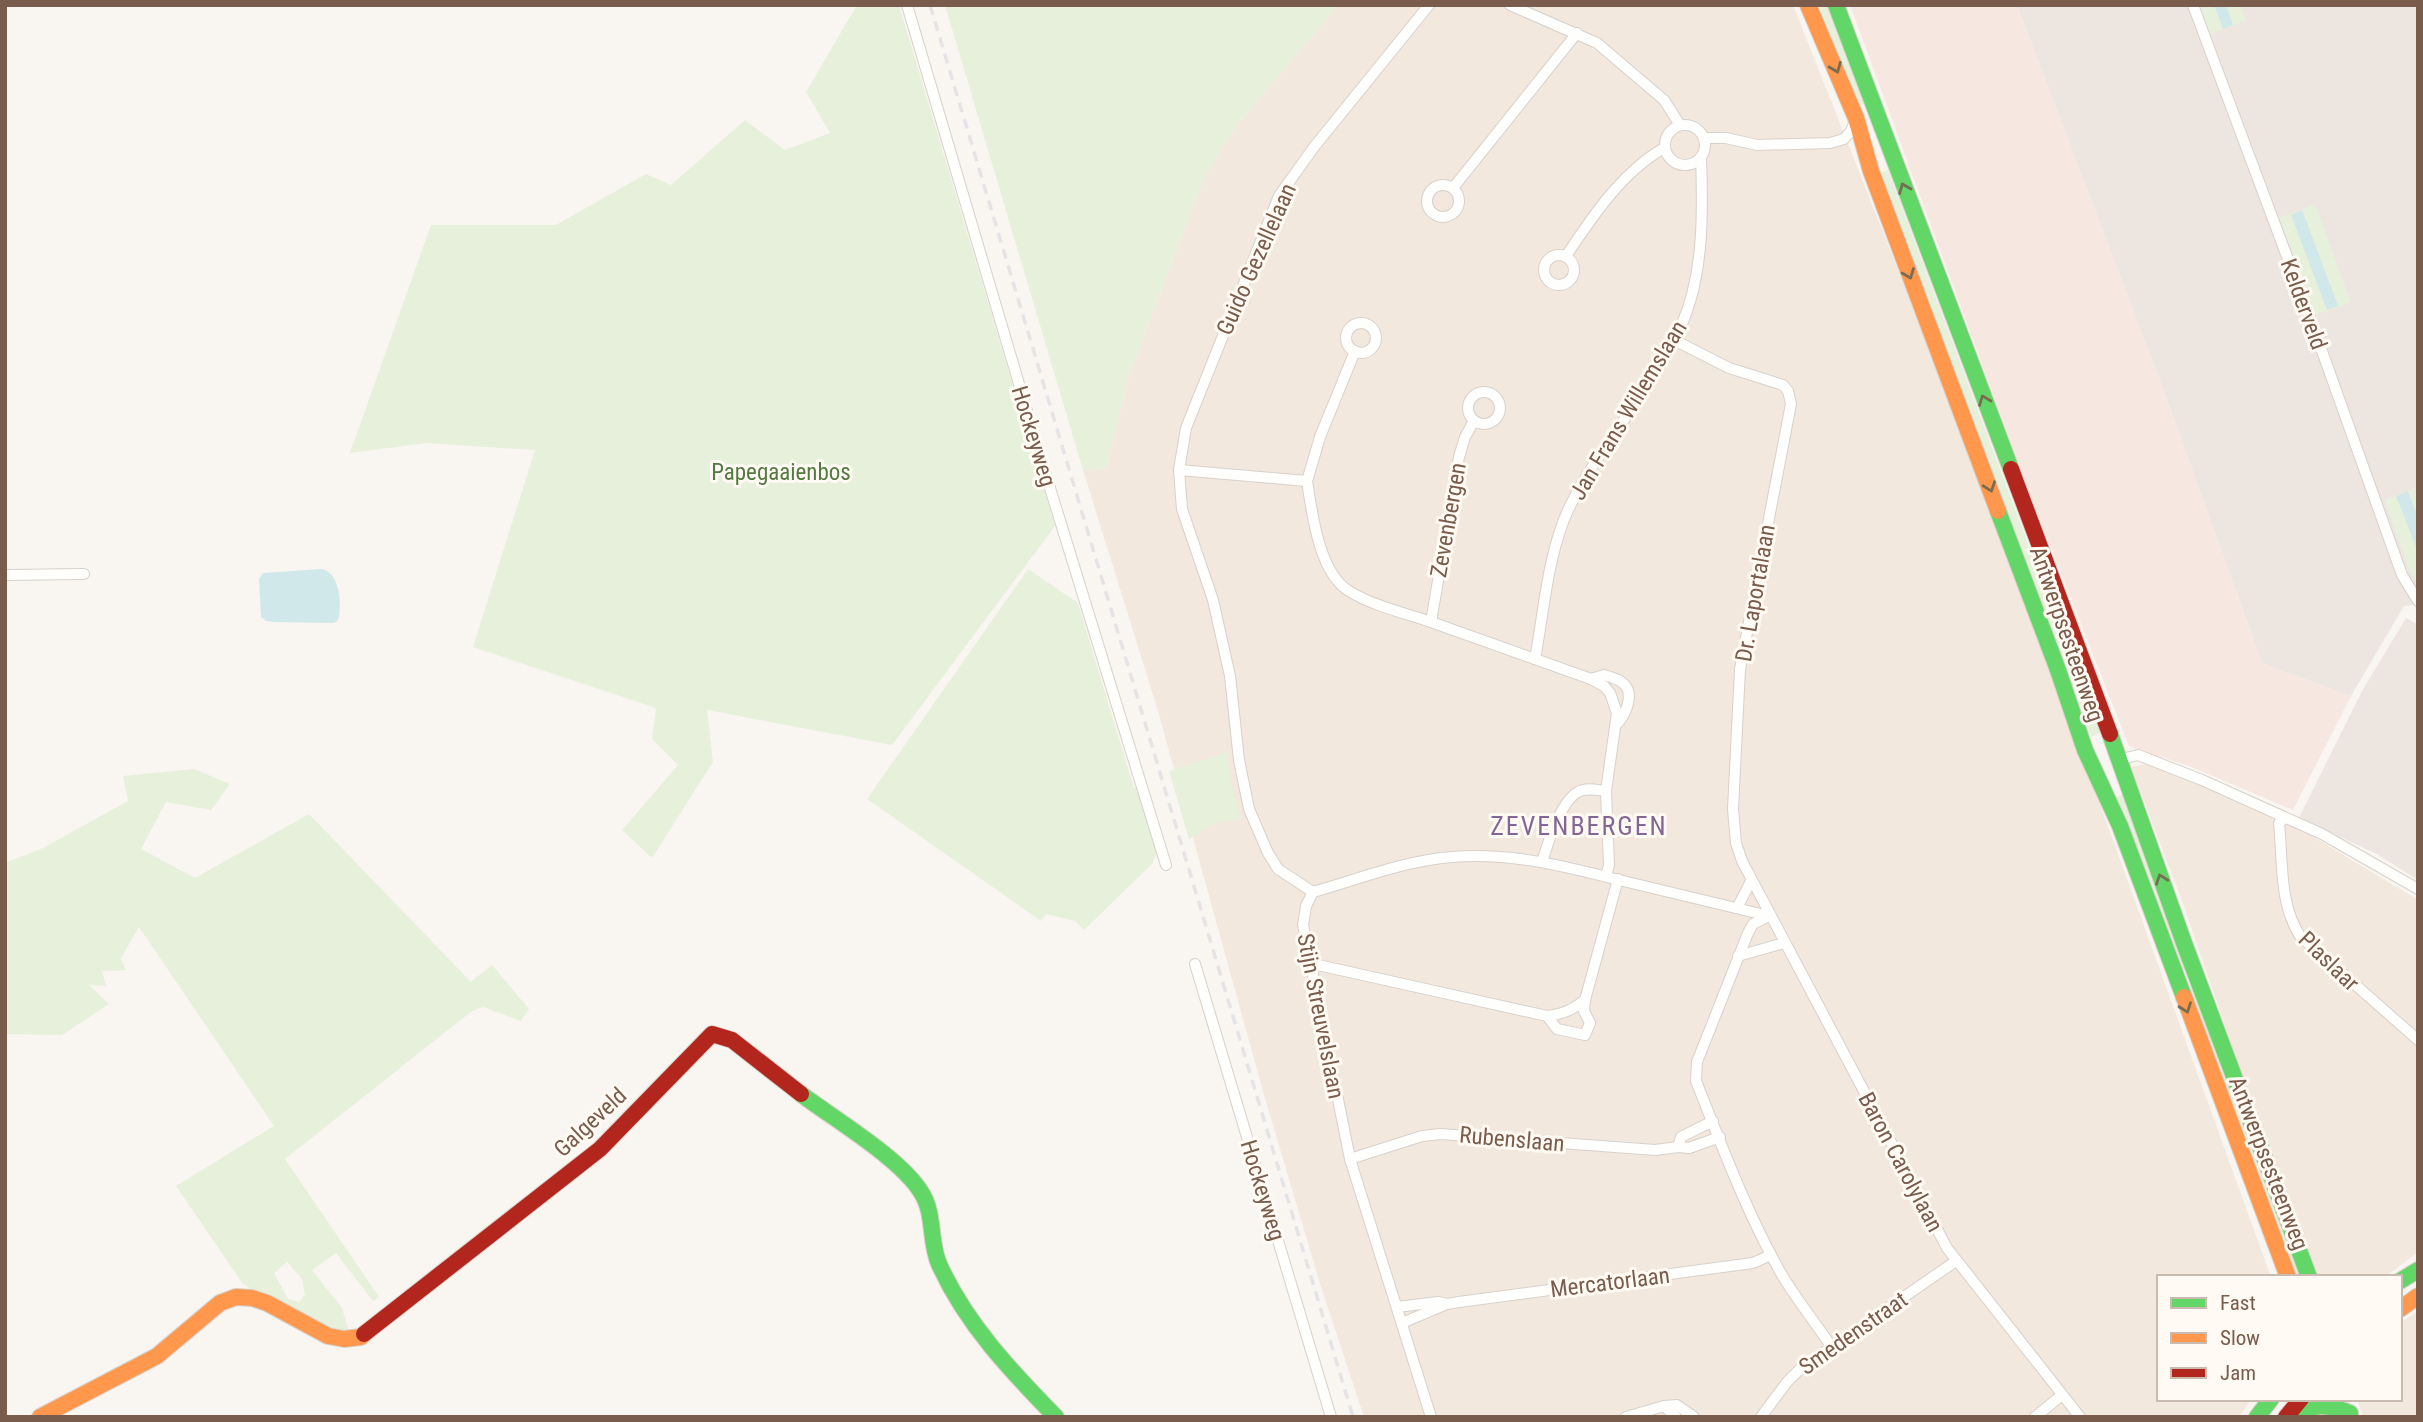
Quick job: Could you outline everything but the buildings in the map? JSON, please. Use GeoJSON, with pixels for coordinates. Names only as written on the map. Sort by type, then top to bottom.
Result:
{"type":"FeatureCollection","features":[{"type":"Feature","properties":{"kind":"main road","name":"Antwerpsesteenweg"},"geometry":{"type":"LineString","coordinates":[[1808,5],[1856,118],[1885,210],[2058,670],[2091,770],[2120,826],[2287,1275]]}},
{"type":"Feature","properties":{"kind":"main road","name":"Antwerpsesteenweg"},"geometry":{"type":"LineString","coordinates":[[1836,5],[2111,737],[2194,970],[2308,1275]]}},
{"type":"Feature","properties":{"kind":"main road"},"geometry":{"type":"LineString","coordinates":[[2082,746],[2094,755],[2103,756],[2109,748],[2111,737]]}},
{"type":"Feature","properties":{"kind":"main road"},"geometry":{"type":"LineString","coordinates":[[2174,974],[2183,980],[2190,977],[2194,970]]}},
{"type":"Feature","properties":{"kind":"main road","name":"Galgeveld"},"geometry":{"type":"LineString","coordinates":[[40,1417],[157,1356],[232,1296],[247,1296],[264,1301],[325,1334],[345,1339],[361,1337],[600,1149],[712,1034],[732,1040],[880,1154],[918,1188],[926,1203],[938,1262],[969,1318],[1009,1370],[1056,1417]]}},
{"type":"Feature","properties":{"kind":"main road"},"geometry":{"type":"LineString","coordinates":[[2402,1280],[2418,1270]]}},
{"type":"Feature","properties":{"kind":"main road"},"geometry":{"type":"LineString","coordinates":[[2402,1308],[2418,1296]]}},
{"type":"Feature","properties":{"kind":"main road"},"geometry":{"type":"LineString","coordinates":[[2257,1417],[2270,1401]]}},
{"type":"Feature","properties":{"kind":"main road"},"geometry":{"type":"LineString","coordinates":[[2288,1417],[2300,1401]]}},
{"type":"Feature","properties":{"kind":"main road"},"geometry":{"type":"LineString","coordinates":[[2288,1417],[2319,1404],[2349,1410]]}},
{"type":"Feature","properties":{"kind":"street","name":"Hockeyweg"},"geometry":{"type":"LineString","coordinates":[[907,5],[1046,475],[1166,865]]}},
{"type":"Feature","properties":{"kind":"street","name":"Guido Gezellelaan"},"geometry":{"type":"LineString","coordinates":[[1178,470],[1186,428],[1279,196],[1314,147],[1429,5]]}},
{"type":"Feature","properties":{"kind":"street"},"geometry":{"type":"LineString","coordinates":[[1510,5],[1597,43],[1664,100],[1680,125]]}},
{"type":"Feature","properties":{"kind":"street","name":"Kelderveld"},"geometry":{"type":"LineString","coordinates":[[2193,5],[2317,337],[2402,575],[2418,601]]}},
{"type":"Feature","properties":{"kind":"street"},"geometry":{"type":"LineString","coordinates":[[1453,188],[1577,33]]}},
{"type":"Feature","properties":{"kind":"street"},"geometry":{"type":"LineString","coordinates":[[1704,138],[1726,138],[1757,145],[1830,143],[1844,139],[1851,131],[1856,118]]}},
{"type":"Feature","properties":{"kind":"street"},"geometry":{"type":"LineString","coordinates":[[1680,125],[1694,127],[1704,138],[1705,148],[1701,157],[1693,164],[1682,166],[1668,158],[1664,148],[1667,135],[1680,125]]}},
{"type":"Feature","properties":{"kind":"street"},"geometry":{"type":"LineString","coordinates":[[1844,139],[1866,149]]}},
{"type":"Feature","properties":{"kind":"street"},"geometry":{"type":"LineString","coordinates":[[1566,256],[1594,215],[1619,187],[1645,159],[1664,148]]}},
{"type":"Feature","properties":{"kind":"street","name":"Jan Frans Willemslaan"},"geometry":{"type":"LineString","coordinates":[[1535,659],[1557,540],[1568,509],[1674,340],[1689,305],[1696,277],[1702,191],[1701,157]]}},
{"type":"Feature","properties":{"kind":"street","name":"Dr. Laportalaan"},"geometry":{"type":"LineString","coordinates":[[1674,340],[1729,368],[1783,385],[1791,404],[1741,669],[1734,823],[1736,844],[1769,916]]}},
{"type":"Feature","properties":{"kind":"street"},"geometry":{"type":"LineString","coordinates":[[1355,351],[1320,437],[1307,481],[1325,562],[1337,582],[1363,598],[1591,679],[1604,686],[1616,705],[1616,725],[1606,791],[1609,865],[1606,876]]}},
{"type":"Feature","properties":{"kind":"street","name":"Zevenbergen"},"geometry":{"type":"LineString","coordinates":[[1431,622],[1459,457],[1465,437],[1474,421]]}},
{"type":"Feature","properties":{"kind":"street"},"geometry":{"type":"LineString","coordinates":[[1307,481],[1178,470],[1182,509],[1213,600],[1230,676],[1239,760],[1249,809],[1278,869],[1313,892],[1391,867],[1450,857],[1499,856],[1606,876],[1769,916]]}},
{"type":"Feature","properties":{"kind":"street"},"geometry":{"type":"LineString","coordinates":[[5,575],[84,574]]}},
{"type":"Feature","properties":{"kind":"street"},"geometry":{"type":"LineString","coordinates":[[1591,679],[1604,675],[1626,686],[1629,692],[1627,707],[1624,718],[1616,725]]}},
{"type":"Feature","properties":{"kind":"street"},"geometry":{"type":"LineString","coordinates":[[2118,760],[2138,755],[2203,780],[2322,834],[2418,888]]}},
{"type":"Feature","properties":{"kind":"street"},"geometry":{"type":"LineString","coordinates":[[1542,862],[1555,825],[1569,799],[1579,791],[1587,789],[1606,791]]}},
{"type":"Feature","properties":{"kind":"street","name":"Plaslaar"},"geometry":{"type":"LineString","coordinates":[[2285,818],[2279,823],[2284,890],[2293,925],[2300,936],[2418,1040]]}},
{"type":"Feature","properties":{"kind":"street"},"geometry":{"type":"LineString","coordinates":[[1547,1016],[1557,1029],[1585,1035],[1590,1023],[1584,1011],[1584,1000],[1618,879]]}},
{"type":"Feature","properties":{"kind":"street"},"geometry":{"type":"LineString","coordinates":[[1737,908],[1751,881]]}},
{"type":"Feature","properties":{"kind":"street","name":"Stijn Streuvelslaan"},"geometry":{"type":"LineString","coordinates":[[1313,892],[1306,906],[1303,925],[1350,1159],[1430,1417]]}},
{"type":"Feature","properties":{"kind":"street"},"geometry":{"type":"LineString","coordinates":[[1769,916],[1753,924],[1738,956],[1697,1062],[1696,1081],[1771,1255],[1831,1346]]}},
{"type":"Feature","properties":{"kind":"street","name":"Baron Carolylaan"},"geometry":{"type":"LineString","coordinates":[[1769,916],[1947,1248],[2080,1417]]}},
{"type":"Feature","properties":{"kind":"street"},"geometry":{"type":"LineString","coordinates":[[1738,956],[1784,943]]}},
{"type":"Feature","properties":{"kind":"street"},"geometry":{"type":"LineString","coordinates":[[1309,963],[1547,1016],[1571,1011],[1584,1000]]}},
{"type":"Feature","properties":{"kind":"street","name":"Hockeyweg"},"geometry":{"type":"LineString","coordinates":[[1195,964],[1331,1417]]}},
{"type":"Feature","properties":{"kind":"street"},"geometry":{"type":"LineString","coordinates":[[1678,1147],[1681,1137],[1713,1121]]}},
{"type":"Feature","properties":{"kind":"street","name":"Rubenslaan"},"geometry":{"type":"LineString","coordinates":[[1350,1159],[1422,1136],[1441,1134],[1655,1150],[1689,1148],[1720,1137]]}},
{"type":"Feature","properties":{"kind":"street","name":"Mercatorlaan"},"geometry":{"type":"LineString","coordinates":[[1402,1324],[1447,1304],[1753,1263],[1771,1255]]}},
{"type":"Feature","properties":{"kind":"street","name":"Smedenstraat"},"geometry":{"type":"LineString","coordinates":[[1761,1417],[1801,1368],[1956,1261]]}},
{"type":"Feature","properties":{"kind":"street","name":"Mercatorlaan"},"geometry":{"type":"LineString","coordinates":[[1397,1307],[1438,1302],[1447,1304]]}},
{"type":"Feature","properties":{"kind":"street"},"geometry":{"type":"LineString","coordinates":[[2035,1417],[2062,1395]]}},
{"type":"Feature","properties":{"kind":"street"},"geometry":{"type":"LineString","coordinates":[[1626,1417],[1677,1405],[1694,1417]]}},
{"type":"Feature","properties":{"kind":"street"},"geometry":{"type":"LineString","coordinates":[[1664,1406],[1676,1417]]}},
{"type":"Feature","properties":{"kind":"shaded area"},"geometry":{"type":"Polygon","coordinates":[[[1338,5],[1793,5],[1996,517],[2270,1275],[2157,1275],[2157,1401],[2250,1401],[2239,1417],[1364,1417],[1321,1287],[1264,1095],[1158,711],[1083,470],[1106,468],[1129,375],[1203,180],[1233,130],[1338,5]]]}},
{"type":"Feature","properties":{"kind":"shaded area"},"geometry":{"type":"Polygon","coordinates":[[[1850,5],[2017,5],[2164,391],[2262,663],[2351,696],[2293,810],[2194,768],[2129,746],[2026,484],[1850,5]]]}},
{"type":"Feature","properties":{"kind":"shaded area"},"geometry":{"type":"Polygon","coordinates":[[[2017,5],[2418,5],[2418,604],[2404,606],[2351,696],[2262,663],[2164,391],[2017,5]]]}},
{"type":"Feature","properties":{"kind":"shaded area"},"geometry":{"type":"Polygon","coordinates":[[[2406,618],[2418,625],[2418,880],[2377,854],[2299,818],[2362,691],[2406,618]]]}},
{"type":"Feature","properties":{"kind":"shaded area"},"geometry":{"type":"Polygon","coordinates":[[[2145,764],[2202,785],[2297,827],[2418,900],[2418,1252],[2388,1275],[2317,1275],[2131,767],[2145,764]]]}},
{"type":"Feature","properties":{"kind":"shaded area"},"geometry":{"type":"Polygon","coordinates":[[[2418,1311],[2418,1417],[2363,1417],[2358,1401],[2402,1401],[2402,1322],[2418,1311]]]}},
{"type":"Feature","properties":{"kind":"green space","name":"Papegaaienbos"},"geometry":{"type":"Polygon","coordinates":[[[857,5],[899,5],[1055,526],[892,745],[707,710],[713,762],[652,858],[622,830],[678,765],[652,739],[656,708],[473,647],[535,450],[426,443],[350,453],[431,225],[556,225],[646,174],[671,185],[745,120],[785,150],[830,133],[806,92],[857,5]]]}},
{"type":"Feature","properties":{"kind":"green space"},"geometry":{"type":"Polygon","coordinates":[[[945,5],[1338,5],[1233,130],[1203,180],[1129,375],[1106,468],[1083,470],[945,5]]]}},
{"type":"Feature","properties":{"kind":"green space"},"geometry":{"type":"Polygon","coordinates":[[[1818,5],[1827,5],[1864,104],[1857,107],[1818,5]]]}},
{"type":"Feature","properties":{"kind":"green space"},"geometry":{"type":"Polygon","coordinates":[[[2199,5],[2241,5],[2246,21],[2210,34],[2199,5]]]}},
{"type":"Feature","properties":{"kind":"green space"},"geometry":{"type":"Polygon","coordinates":[[[1888,170],[2093,717],[2102,732],[2091,737],[1879,173],[1888,170]]]}},
{"type":"Feature","properties":{"kind":"green space"},"geometry":{"type":"Polygon","coordinates":[[[2315,204],[2351,302],[2315,315],[2279,218],[2315,204]]]}},
{"type":"Feature","properties":{"kind":"green space"},"geometry":{"type":"Polygon","coordinates":[[[2418,487],[2418,584],[2410,571],[2384,500],[2418,487]]]}},
{"type":"Feature","properties":{"kind":"green space"},"geometry":{"type":"Polygon","coordinates":[[[1028,569],[1078,603],[1134,788],[1137,787],[1157,853],[1152,864],[1084,930],[1075,921],[1046,914],[1041,921],[867,799],[1028,569]]]}},
{"type":"Feature","properties":{"kind":"green space"},"geometry":{"type":"Polygon","coordinates":[[[1227,752],[1230,780],[1241,819],[1215,823],[1189,839],[1169,771],[1227,752]]]}},
{"type":"Feature","properties":{"kind":"green space"},"geometry":{"type":"Polygon","coordinates":[[[194,769],[230,784],[211,810],[166,802],[141,849],[195,878],[309,814],[471,982],[492,965],[529,1009],[521,1021],[483,1007],[472,1011],[285,1159],[379,1297],[373,1301],[336,1253],[312,1270],[342,1308],[350,1335],[317,1327],[243,1284],[176,1186],[274,1126],[139,927],[121,958],[126,970],[102,971],[106,986],[89,985],[109,1004],[62,1035],[5,1034],[5,863],[43,848],[128,801],[123,776],[194,769]],[[287,1262],[274,1273],[288,1299],[299,1302],[305,1295],[302,1279],[287,1262]]]}},
{"type":"Feature","properties":{"kind":"green space"},"geometry":{"type":"Polygon","coordinates":[[[2123,794],[2188,969],[2179,971],[2112,799],[2123,794]]]}},
{"type":"Feature","properties":{"kind":"green space"},"geometry":{"type":"Polygon","coordinates":[[[2195,987],[2302,1275],[2296,1275],[2186,990],[2195,987]]]}},
{"type":"Feature","properties":{"kind":"water"},"geometry":{"type":"Polygon","coordinates":[[[2214,5],[2226,5],[2233,25],[2223,29],[2214,5]]]}},
{"type":"Feature","properties":{"kind":"water"},"geometry":{"type":"Polygon","coordinates":[[[2302,210],[2338,306],[2327,310],[2291,215],[2302,210]]]}},
{"type":"Feature","properties":{"kind":"water"},"geometry":{"type":"Polygon","coordinates":[[[2408,491],[2418,517],[2418,552],[2396,496],[2408,491]]]}},
{"type":"Feature","properties":{"kind":"water"},"geometry":{"type":"Polygon","coordinates":[[[322,569],[333,577],[336,583],[340,606],[338,620],[334,623],[274,622],[261,617],[259,579],[263,573],[322,569]]]}},
{"type":"Feature","properties":{"kind":"railway"},"geometry":{"type":"LineString","coordinates":[[930,5],[1353,1417]]}},
{"type":"Feature","properties":{"kind":"traffic: fast"},"geometry":{"type":"LineString","coordinates":[[1836,5],[2011,469]]}},
{"type":"Feature","properties":{"kind":"traffic: fast"},"geometry":{"type":"LineString","coordinates":[[1998,511],[2085,750],[2120,826],[2184,997]]}},
{"type":"Feature","properties":{"kind":"traffic: fast"},"geometry":{"type":"LineString","coordinates":[[2110,734],[2184,943],[2308,1275]]}},
{"type":"Feature","properties":{"kind":"traffic: fast"},"geometry":{"type":"LineString","coordinates":[[801,1094],[883,1153],[911,1179],[921,1192],[928,1209],[939,1264],[962,1307],[1006,1364],[1056,1417]]}},
{"type":"Feature","properties":{"kind":"traffic: fast"},"geometry":{"type":"LineString","coordinates":[[2402,1280],[2418,1270]]}},
{"type":"Feature","properties":{"kind":"traffic: fast"},"geometry":{"type":"LineString","coordinates":[[2257,1417],[2269,1401]]}},
{"type":"Feature","properties":{"kind":"traffic: fast"},"geometry":{"type":"LineString","coordinates":[[2291,1416],[2320,1406],[2350,1413]]}},
{"type":"Feature","properties":{"kind":"traffic: slow"},"geometry":{"type":"LineString","coordinates":[[1808,5],[1856,118],[1871,171],[1998,511]]}},
{"type":"Feature","properties":{"kind":"traffic: slow"},"geometry":{"type":"LineString","coordinates":[[2184,997],[2287,1275]]}},
{"type":"Feature","properties":{"kind":"traffic: slow"},"geometry":{"type":"LineString","coordinates":[[2402,1308],[2418,1296]]}},
{"type":"Feature","properties":{"kind":"traffic: slow"},"geometry":{"type":"LineString","coordinates":[[40,1417],[157,1356],[220,1303],[236,1297],[267,1303],[328,1336],[344,1339],[361,1337],[364,1334]]}},
{"type":"Feature","properties":{"kind":"traffic: jam"},"geometry":{"type":"LineString","coordinates":[[2011,469],[2110,734]]}},
{"type":"Feature","properties":{"kind":"traffic: jam"},"geometry":{"type":"LineString","coordinates":[[364,1334],[600,1149],[712,1034],[732,1040],[801,1094]]}},
{"type":"Feature","properties":{"kind":"traffic: jam"},"geometry":{"type":"LineString","coordinates":[[2286,1417],[2299,1401]]}},
{"type":"Feature","properties":{"kind":"district","name":"ZEVENBERGEN"},"geometry":{"type":"Point","coordinates":[1579,826]}}]}
